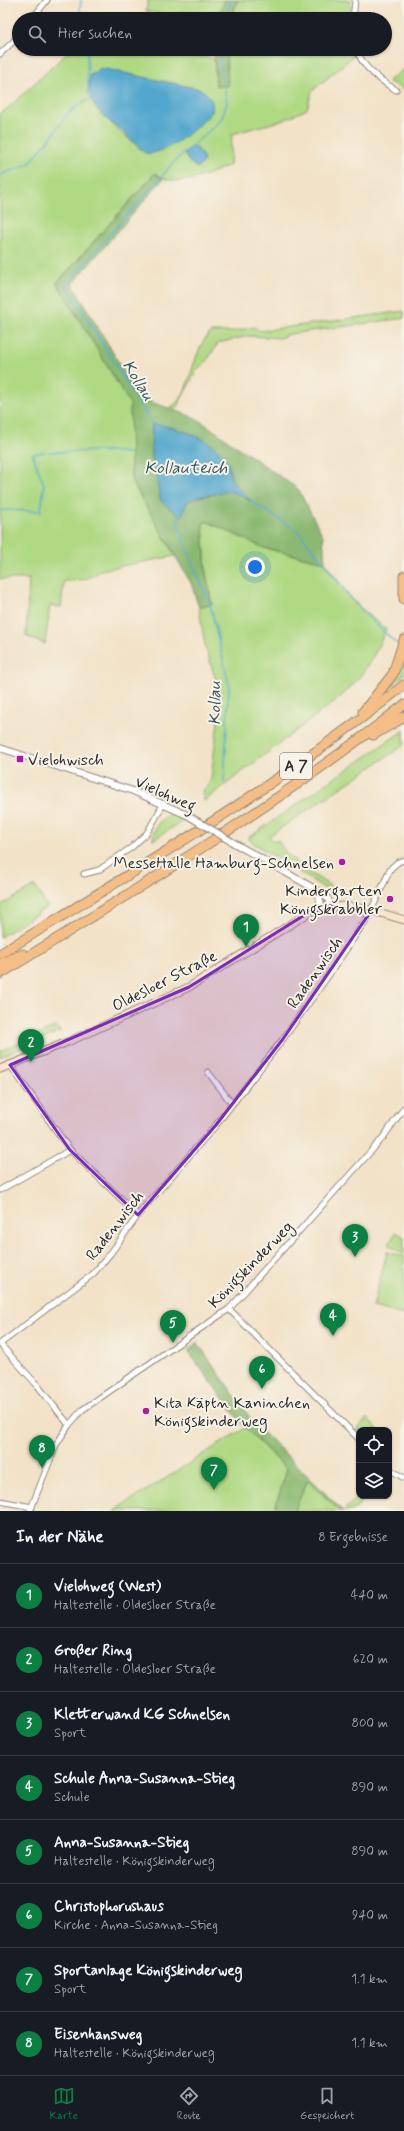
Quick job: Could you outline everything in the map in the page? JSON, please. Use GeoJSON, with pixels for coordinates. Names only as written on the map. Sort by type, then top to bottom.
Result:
{"type":"FeatureCollection","features":[{"type":"Feature","properties":{"kind":"highway"},"geometry":{"type":"LineString","coordinates":[[404,576],[404,599]]}},
{"type":"Feature","properties":{"kind":"highway"},"geometry":{"type":"LineString","coordinates":[[350,727],[390,679],[400,658],[404,640]]}},
{"type":"Feature","properties":{"kind":"highway","name":"A 7"},"geometry":{"type":"LineString","coordinates":[[0,954],[201,831],[350,727],[404,684]]}},
{"type":"Feature","properties":{"kind":"highway","name":"A 7"},"geometry":{"type":"LineString","coordinates":[[0,974],[230,831],[355,744],[404,705]]}},
{"type":"Feature","properties":{"kind":"highway"},"geometry":{"type":"LineString","coordinates":[[355,744],[380,732],[404,717]]}},
{"type":"Feature","properties":{"kind":"highway","name":"A 7"},"geometry":{"type":"LineString","coordinates":[[0,964],[43,927]]}},
{"type":"Feature","properties":{"kind":"highway","name":"A 7"},"geometry":{"type":"LineString","coordinates":[[0,964],[54,940]]}},
{"type":"Feature","properties":{"kind":"main road","name":"Oldesloer Straße"},"geometry":{"type":"LineString","coordinates":[[0,1069],[189,987],[304,916],[322,908],[330,906],[371,910],[404,920]]}},
{"type":"Feature","properties":{"kind":"street"},"geometry":{"type":"LineString","coordinates":[[38,12],[47,0]]}},
{"type":"Feature","properties":{"kind":"street"},"geometry":{"type":"LineString","coordinates":[[354,12],[355,0]]}},
{"type":"Feature","properties":{"kind":"street"},"geometry":{"type":"LineString","coordinates":[[0,54],[12,43]]}},
{"type":"Feature","properties":{"kind":"street"},"geometry":{"type":"LineString","coordinates":[[361,56],[372,72],[381,81],[396,90]]}},
{"type":"Feature","properties":{"kind":"street","name":"Vielohweg"},"geometry":{"type":"LineString","coordinates":[[0,748],[133,791],[164,803],[326,896],[330,906]]}},
{"type":"Feature","properties":{"kind":"street"},"geometry":{"type":"LineString","coordinates":[[84,874],[99,870],[132,847],[147,833],[164,803]]}},
{"type":"Feature","properties":{"kind":"street","name":"Radenwisch"},"geometry":{"type":"LineString","coordinates":[[0,1344],[93,1274],[110,1254],[138,1216],[232,1104],[328,976],[371,910],[391,868],[398,862],[404,860]]}},
{"type":"Feature","properties":{"kind":"street","name":"Vielohweg"},"geometry":{"type":"LineString","coordinates":[[310,887],[317,894],[322,908]]}},
{"type":"Feature","properties":{"kind":"street"},"geometry":{"type":"LineString","coordinates":[[10,1065],[70,1150],[138,1216]]}},
{"type":"Feature","properties":{"kind":"street"},"geometry":{"type":"LineString","coordinates":[[208,1072],[232,1104]]}},
{"type":"Feature","properties":{"kind":"street","name":"Königskinderweg"},"geometry":{"type":"LineString","coordinates":[[31,1509],[56,1445],[69,1425],[82,1410],[110,1389],[229,1309],[367,1156],[394,1124],[404,1108]]}},
{"type":"Feature","properties":{"kind":"street"},"geometry":{"type":"LineString","coordinates":[[0,1190],[70,1150]]}},
{"type":"Feature","properties":{"kind":"street"},"geometry":{"type":"LineString","coordinates":[[229,1309],[356,1436]]}},
{"type":"Feature","properties":{"kind":"street"},"geometry":{"type":"LineString","coordinates":[[0,1344],[38,1386],[69,1425]]}},
{"type":"Feature","properties":{"kind":"street"},"geometry":{"type":"LineString","coordinates":[[392,1471],[404,1478]]}},
{"type":"Feature","properties":{"kind":"street"},"geometry":{"type":"LineString","coordinates":[[0,1502],[31,1509]]}},
{"type":"Feature","properties":{"kind":"highlighted area"},"geometry":{"type":"Polygon","coordinates":[[[330,906],[371,911],[283,1039],[216,1125],[138,1215],[70,1150],[10,1065],[189,987],[303,916],[330,906]]]}},
{"type":"Feature","properties":{"kind":"green space"},"geometry":{"type":"Polygon","coordinates":[[[148,0],[226,0],[222,12],[146,11],[148,0]]]}},
{"type":"Feature","properties":{"kind":"green space"},"geometry":{"type":"Polygon","coordinates":[[[225,0],[238,0],[234,12],[220,12],[225,0]]]}},
{"type":"Feature","properties":{"kind":"green space"},"geometry":{"type":"Polygon","coordinates":[[[238,0],[351,0],[350,12],[234,12],[238,0]]]}},
{"type":"Feature","properties":{"kind":"green space"},"geometry":{"type":"Polygon","coordinates":[[[64,56],[199,56],[214,59],[216,86],[227,86],[226,56],[354,56],[312,91],[307,109],[284,120],[232,134],[230,165],[202,176],[183,181],[173,181],[155,173],[57,283],[131,404],[131,480],[175,556],[101,570],[89,578],[64,581],[61,607],[50,606],[45,644],[26,636],[29,579],[0,579],[0,113],[7,109],[64,56]],[[108,70],[90,96],[108,120],[135,144],[150,154],[177,142],[200,89],[108,70]]]}},
{"type":"Feature","properties":{"kind":"green space"},"geometry":{"type":"Polygon","coordinates":[[[214,56],[226,56],[228,86],[216,86],[214,56]]]}},
{"type":"Feature","properties":{"kind":"green space"},"geometry":{"type":"Polygon","coordinates":[[[404,69],[404,90],[388,81],[404,69]]]}},
{"type":"Feature","properties":{"kind":"green space"},"geometry":{"type":"Polygon","coordinates":[[[155,173],[163,179],[72,284],[140,398],[196,418],[298,489],[323,536],[325,562],[264,548],[208,522],[203,523],[206,573],[212,604],[199,608],[191,583],[131,480],[130,404],[57,283],[155,173]],[[151,453],[161,501],[182,515],[187,502],[198,497],[230,491],[250,500],[233,481],[229,465],[151,453]]]}},
{"type":"Feature","properties":{"kind":"green space"},"geometry":{"type":"Polygon","coordinates":[[[404,311],[404,318],[290,334],[280,338],[249,336],[218,343],[208,359],[197,370],[176,409],[171,407],[178,401],[183,393],[199,351],[211,332],[232,332],[254,327],[260,331],[404,311]]]}},
{"type":"Feature","properties":{"kind":"green space"},"geometry":{"type":"Polygon","coordinates":[[[208,522],[264,548],[325,562],[351,600],[386,629],[368,665],[343,695],[204,801],[202,791],[207,787],[211,779],[221,696],[205,646],[199,608],[212,604],[206,573],[203,523],[208,522]]]}},
{"type":"Feature","properties":{"kind":"green space"},"geometry":{"type":"Polygon","coordinates":[[[404,654],[404,675],[385,692],[384,691],[404,654]]]}},
{"type":"Feature","properties":{"kind":"green space"},"geometry":{"type":"Polygon","coordinates":[[[404,730],[404,745],[269,836],[274,842],[278,840],[289,856],[297,863],[338,891],[329,891],[256,845],[248,838],[404,730]]]}},
{"type":"Feature","properties":{"kind":"green space"},"geometry":{"type":"Polygon","coordinates":[[[171,813],[184,820],[153,840],[154,832],[158,824],[164,817],[171,813]]]}},
{"type":"Feature","properties":{"kind":"green space"},"geometry":{"type":"Polygon","coordinates":[[[35,886],[47,907],[0,937],[0,906],[35,886]]]}},
{"type":"Feature","properties":{"kind":"green space"},"geometry":{"type":"Polygon","coordinates":[[[55,1027],[61,1031],[0,1057],[0,1051],[55,1027]]]}},
{"type":"Feature","properties":{"kind":"green space"},"geometry":{"type":"Polygon","coordinates":[[[396,1232],[404,1237],[404,1254],[388,1245],[396,1232]]]}},
{"type":"Feature","properties":{"kind":"green space"},"geometry":{"type":"Polygon","coordinates":[[[387,1252],[404,1256],[404,1315],[373,1307],[387,1252]]]}},
{"type":"Feature","properties":{"kind":"green space"},"geometry":{"type":"Polygon","coordinates":[[[197,1342],[253,1422],[343,1511],[340,1511],[308,1480],[294,1511],[274,1511],[287,1469],[245,1428],[188,1351],[197,1342]]]}},
{"type":"Feature","properties":{"kind":"green space"},"geometry":{"type":"Polygon","coordinates":[[[367,1418],[376,1427],[359,1427],[367,1418]]]}},
{"type":"Feature","properties":{"kind":"green space"},"geometry":{"type":"Polygon","coordinates":[[[245,1428],[287,1469],[274,1511],[114,1511],[245,1428]]]}},
{"type":"Feature","properties":{"kind":"green space"},"geometry":{"type":"Polygon","coordinates":[[[308,1480],[340,1511],[294,1511],[308,1480]]]}},
{"type":"Feature","properties":{"kind":"green space"},"geometry":{"type":"Polygon","coordinates":[[[356,1498],[364,1499],[353,1511],[343,1511],[356,1498]]]}},
{"type":"Feature","properties":{"kind":"water"},"geometry":{"type":"Polygon","coordinates":[[[101,68],[200,89],[206,93],[212,101],[212,112],[199,125],[172,145],[153,153],[145,153],[122,131],[106,119],[93,103],[89,84],[90,75],[101,68]]]}},
{"type":"Feature","properties":{"kind":"water"},"geometry":{"type":"Polygon","coordinates":[[[191,146],[198,149],[204,158],[203,163],[197,168],[189,162],[184,153],[191,146]]]}},
{"type":"Feature","properties":{"kind":"water","name":"Kollauteich"},"geometry":{"type":"Polygon","coordinates":[[[152,424],[184,431],[206,441],[215,447],[228,463],[230,475],[233,481],[251,501],[230,491],[198,497],[187,502],[182,516],[179,516],[161,501],[151,453],[152,424]]]}},
{"type":"Feature","properties":{"kind":"waterway"},"geometry":{"type":"LineString","coordinates":[[80,12],[81,0]]}},
{"type":"Feature","properties":{"kind":"waterway","name":"Kollau"},"geometry":{"type":"LineString","coordinates":[[227,12],[231,0]]}},
{"type":"Feature","properties":{"kind":"waterway"},"geometry":{"type":"LineString","coordinates":[[87,56],[88,95]]}},
{"type":"Feature","properties":{"kind":"waterway","name":"Kollau"},"geometry":{"type":"LineString","coordinates":[[152,424],[67,286],[71,279],[175,161],[221,120],[227,103],[220,62],[220,56]]}},
{"type":"Feature","properties":{"kind":"waterway"},"geometry":{"type":"LineString","coordinates":[[0,175],[29,164],[50,139],[66,116],[73,109],[92,98]]}},
{"type":"Feature","properties":{"kind":"waterway"},"geometry":{"type":"LineString","coordinates":[[49,452],[108,451],[128,453]]}},
{"type":"Feature","properties":{"kind":"waterway"},"geometry":{"type":"LineString","coordinates":[[0,510],[41,511],[44,485],[32,454],[45,452]]}},
{"type":"Feature","properties":{"kind":"waterway"},"geometry":{"type":"LineString","coordinates":[[251,501],[299,532],[352,599],[368,617],[398,645]]}},
{"type":"Feature","properties":{"kind":"waterway","name":"Kollau"},"geometry":{"type":"LineString","coordinates":[[179,514],[178,524],[193,565],[209,600],[229,685],[224,783]]}},
{"type":"Feature","properties":{"kind":"place","name":"Vielohwisch"},"geometry":{"type":"Point","coordinates":[20,759]}},
{"type":"Feature","properties":{"kind":"place","name":"MesseHalle Hamburg-Schnelsen"},"geometry":{"type":"Point","coordinates":[342,862]}},
{"type":"Feature","properties":{"kind":"place","name":"Kindergarten Königskrabbler"},"geometry":{"type":"Point","coordinates":[390,899]}},
{"type":"Feature","properties":{"kind":"place","name":"Vielohweg (West)"},"geometry":{"type":"Point","coordinates":[246,947]}},
{"type":"Feature","properties":{"kind":"place","name":"Großer Ring"},"geometry":{"type":"Point","coordinates":[31,1062]}},
{"type":"Feature","properties":{"kind":"place","name":"Kletterwand KG Schnelsen"},"geometry":{"type":"Point","coordinates":[355,1257]}},
{"type":"Feature","properties":{"kind":"place","name":"Schule Anna-Susanna-Stieg"},"geometry":{"type":"Point","coordinates":[333,1336]}},
{"type":"Feature","properties":{"kind":"place","name":"Anna-Susanna-Stieg"},"geometry":{"type":"Point","coordinates":[173,1343]}},
{"type":"Feature","properties":{"kind":"place","name":"Christophorushaus"},"geometry":{"type":"Point","coordinates":[262,1389]}},
{"type":"Feature","properties":{"kind":"place","name":"Kita Käptn Kaninchen Königskinderweg"},"geometry":{"type":"Point","coordinates":[146,1411]}},
{"type":"Feature","properties":{"kind":"place","name":"Eisenhansweg"},"geometry":{"type":"Point","coordinates":[42,1468]}},
{"type":"Feature","properties":{"kind":"place","name":"Sportanlage Königskinderweg"},"geometry":{"type":"Point","coordinates":[214,1490]}}]}
